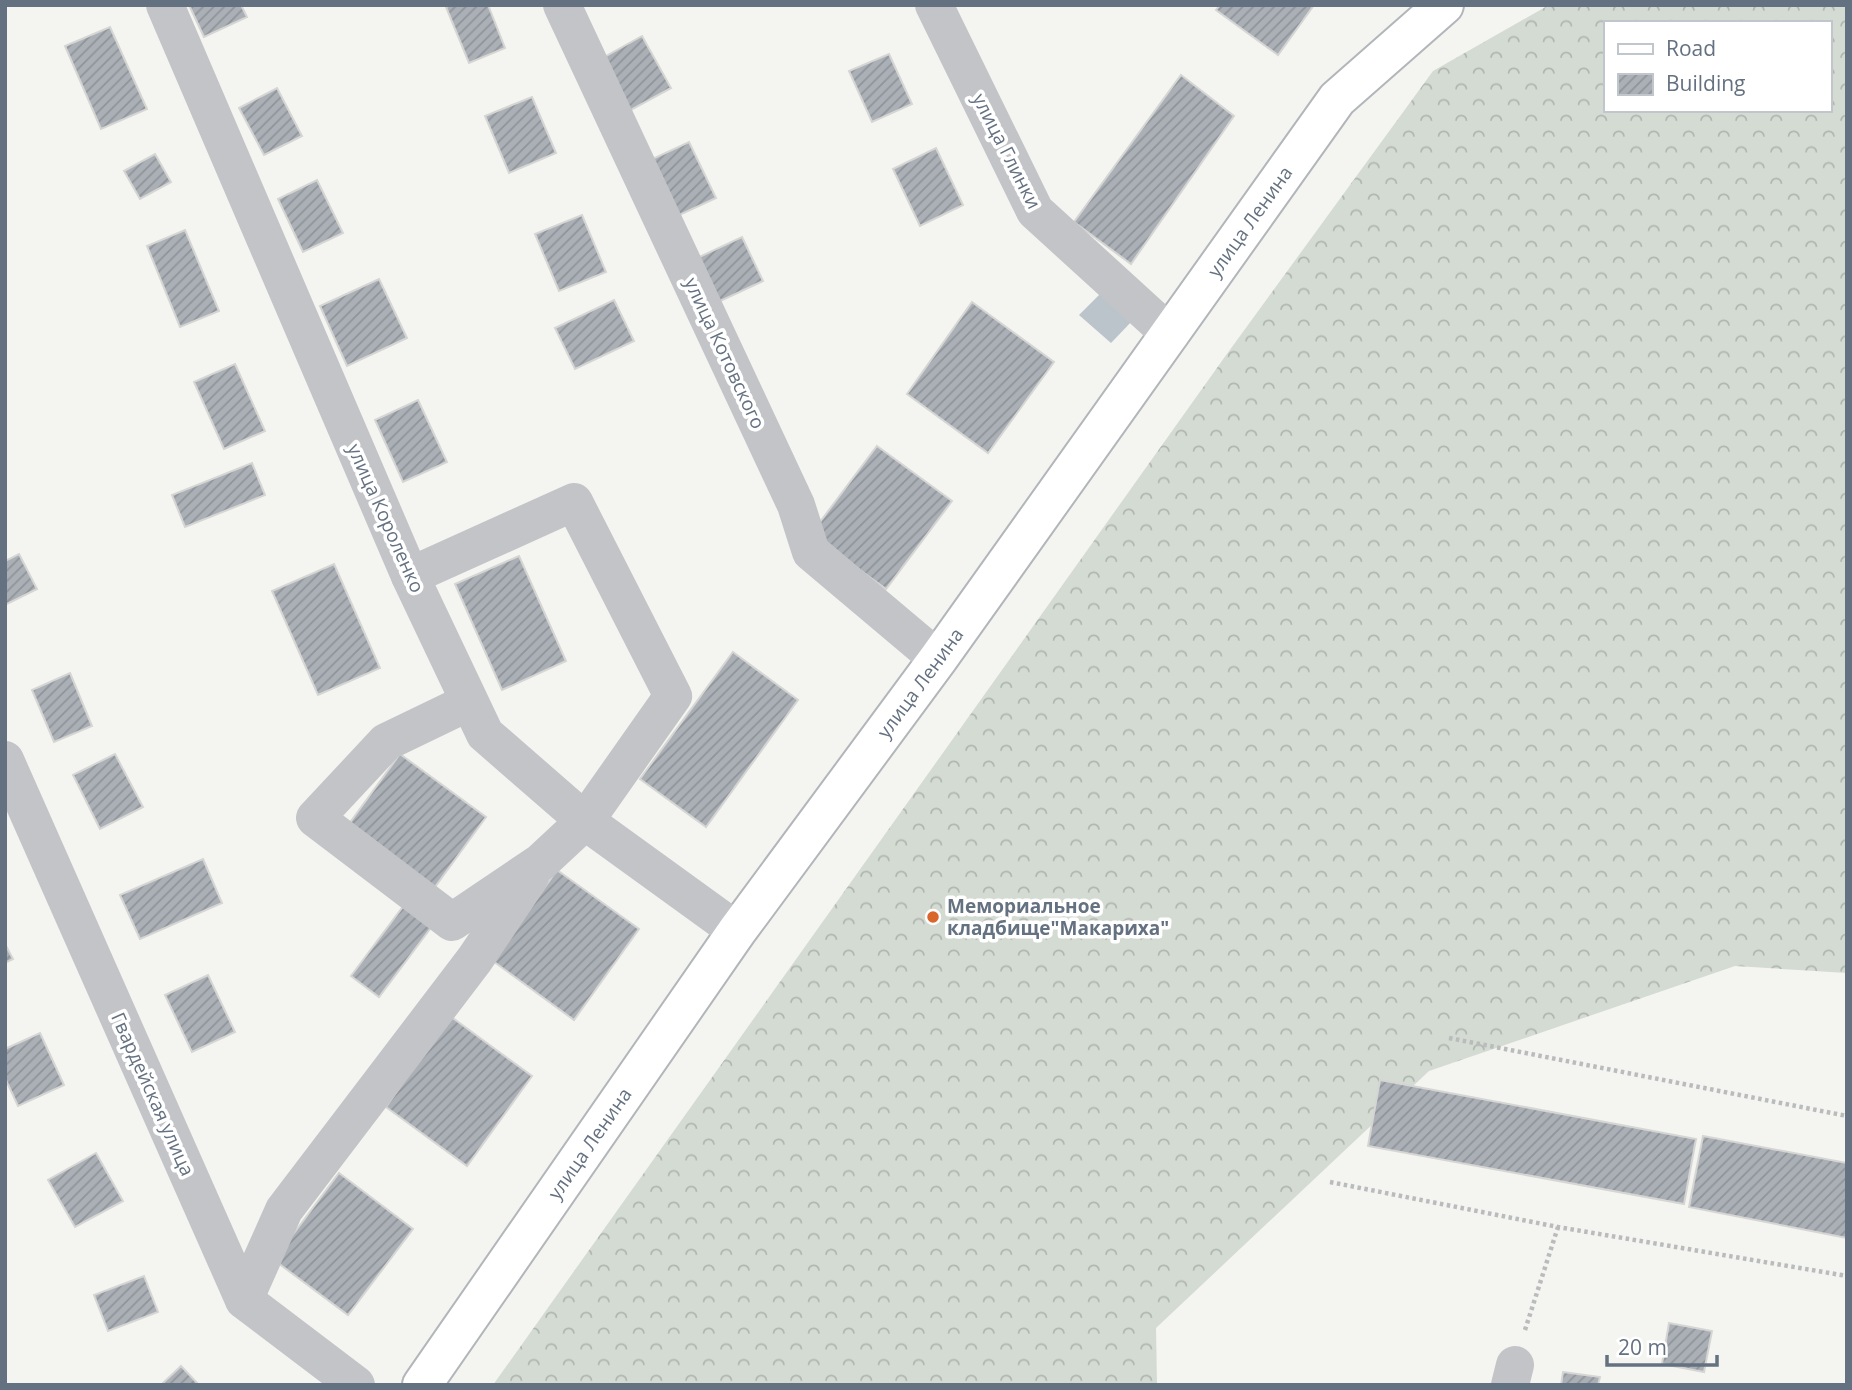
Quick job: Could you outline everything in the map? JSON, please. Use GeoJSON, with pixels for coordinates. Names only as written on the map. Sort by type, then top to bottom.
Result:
{"type":"FeatureCollection","features":[{"type":"Feature","properties":{"kind":"main road","name":"улица Ленина"},"geometry":{"type":"LineString","coordinates":[[422,1385],[737,931],[938,659],[1337,100],[1444,5]]}},
{"type":"Feature","properties":{"kind":"street","name":"улица Короленко"},"geometry":{"type":"LineString","coordinates":[[165,5],[410,576],[485,734],[585,821],[737,931]]}},
{"type":"Feature","properties":{"kind":"street","name":"улица Котовского"},"geometry":{"type":"LineString","coordinates":[[562,5],[796,505],[811,552],[938,659]]}},
{"type":"Feature","properties":{"kind":"street","name":"улица Глинки"},"geometry":{"type":"LineString","coordinates":[[934,5],[1035,211],[1170,334]]}},
{"type":"Feature","properties":{"kind":"street"},"geometry":{"type":"LineString","coordinates":[[410,576],[574,502],[673,696],[585,821],[541,862],[452,922],[315,818],[386,742],[470,702]]}},
{"type":"Feature","properties":{"kind":"street","name":"Гвардейская улица"},"geometry":{"type":"LineString","coordinates":[[5,760],[244,1300],[356,1385]]}},
{"type":"Feature","properties":{"kind":"street"},"geometry":{"type":"LineString","coordinates":[[244,1300],[284,1210],[475,960],[541,862]]}},
{"type":"Feature","properties":{"kind":"path"},"geometry":{"type":"LineString","coordinates":[[1449,1038],[1847,1116]]}},
{"type":"Feature","properties":{"kind":"path"},"geometry":{"type":"LineString","coordinates":[[1330,1182],[1558,1227],[1847,1276]]}},
{"type":"Feature","properties":{"kind":"path"},"geometry":{"type":"LineString","coordinates":[[1512,1375],[1558,1227]]}},
{"type":"Feature","properties":{"kind":"green space"},"geometry":{"type":"Polygon","coordinates":[[[1549,5],[1847,5],[1847,973],[1735,966],[1429,1071],[1156,1328],[1157,1385],[493,1385],[1224,358],[1433,71],[1549,5]]]}},
{"type":"Feature","properties":{"kind":"shaded area"},"geometry":{"type":"Polygon","coordinates":[[[1101,293],[1133,320],[1111,343],[1079,315],[1101,293]]]}},
{"type":"Feature","properties":{"kind":"building"},"geometry":{"type":"Polygon","coordinates":[[[189,5],[241,5],[247,17],[204,37],[189,5]]]}},
{"type":"Feature","properties":{"kind":"building"},"geometry":{"type":"Polygon","coordinates":[[[488,5],[505,48],[469,63],[446,7],[488,5]]]}},
{"type":"Feature","properties":{"kind":"building"},"geometry":{"type":"Polygon","coordinates":[[[1220,5],[1314,5],[1278,55],[1216,10],[1220,5]]]}},
{"type":"Feature","properties":{"kind":"building"},"geometry":{"type":"Polygon","coordinates":[[[110,27],[147,109],[101,129],[65,46],[110,27]]]}},
{"type":"Feature","properties":{"kind":"building"},"geometry":{"type":"Polygon","coordinates":[[[642,36],[671,88],[629,111],[601,59],[642,36]]]}},
{"type":"Feature","properties":{"kind":"building"},"geometry":{"type":"Polygon","coordinates":[[[889,54],[912,104],[872,122],[849,71],[889,54]]]}},
{"type":"Feature","properties":{"kind":"building"},"geometry":{"type":"Polygon","coordinates":[[[1181,75],[1234,116],[1131,264],[1074,222],[1181,75]]]}},
{"type":"Feature","properties":{"kind":"building"},"geometry":{"type":"Polygon","coordinates":[[[277,88],[302,136],[264,155],[239,108],[277,88]]]}},
{"type":"Feature","properties":{"kind":"building"},"geometry":{"type":"Polygon","coordinates":[[[532,97],[556,153],[509,173],[485,116],[532,97]]]}},
{"type":"Feature","properties":{"kind":"building"},"geometry":{"type":"Polygon","coordinates":[[[689,142],[716,198],[673,218],[646,162],[689,142]]]}},
{"type":"Feature","properties":{"kind":"building"},"geometry":{"type":"Polygon","coordinates":[[[936,148],[963,205],[920,226],[893,169],[936,148]]]}},
{"type":"Feature","properties":{"kind":"building"},"geometry":{"type":"Polygon","coordinates":[[[155,154],[171,182],[140,199],[124,171],[155,154]]]}},
{"type":"Feature","properties":{"kind":"building"},"geometry":{"type":"Polygon","coordinates":[[[317,180],[343,233],[303,252],[278,199],[317,180]]]}},
{"type":"Feature","properties":{"kind":"building"},"geometry":{"type":"Polygon","coordinates":[[[582,215],[606,272],[559,291],[535,234],[582,215]]]}},
{"type":"Feature","properties":{"kind":"building"},"geometry":{"type":"Polygon","coordinates":[[[185,230],[219,311],[180,327],[147,246],[185,230]]]}},
{"type":"Feature","properties":{"kind":"building"},"geometry":{"type":"Polygon","coordinates":[[[742,237],[763,281],[714,304],[693,260],[742,237]]]}},
{"type":"Feature","properties":{"kind":"building"},"geometry":{"type":"Polygon","coordinates":[[[379,279],[407,338],[347,366],[320,306],[379,279]]]}},
{"type":"Feature","properties":{"kind":"building"},"geometry":{"type":"Polygon","coordinates":[[[614,300],[634,341],[575,369],[555,328],[614,300]]]}},
{"type":"Feature","properties":{"kind":"building"},"geometry":{"type":"Polygon","coordinates":[[[972,302],[1054,362],[988,453],[907,394],[972,302]]]}},
{"type":"Feature","properties":{"kind":"building"},"geometry":{"type":"Polygon","coordinates":[[[235,364],[265,431],[224,449],[194,382],[235,364]]]}},
{"type":"Feature","properties":{"kind":"building"},"geometry":{"type":"Polygon","coordinates":[[[418,400],[447,462],[403,482],[375,420],[418,400]]]}},
{"type":"Feature","properties":{"kind":"building"},"geometry":{"type":"Polygon","coordinates":[[[877,446],[952,501],[886,589],[811,534],[877,446]]]}},
{"type":"Feature","properties":{"kind":"building"},"geometry":{"type":"Polygon","coordinates":[[[252,463],[265,495],[185,527],[172,495],[252,463]]]}},
{"type":"Feature","properties":{"kind":"building"},"geometry":{"type":"Polygon","coordinates":[[[19,554],[37,589],[5,605],[5,561],[19,554]]]}},
{"type":"Feature","properties":{"kind":"building"},"geometry":{"type":"Polygon","coordinates":[[[519,556],[566,661],[502,690],[455,584],[519,556]]]}},
{"type":"Feature","properties":{"kind":"building"},"geometry":{"type":"Polygon","coordinates":[[[334,564],[380,668],[318,695],[272,591],[334,564]]]}},
{"type":"Feature","properties":{"kind":"building"},"geometry":{"type":"Polygon","coordinates":[[[733,652],[798,700],[706,827],[640,779],[733,652]]]}},
{"type":"Feature","properties":{"kind":"building"},"geometry":{"type":"Polygon","coordinates":[[[70,673],[92,726],[54,742],[32,690],[70,673]]]}},
{"type":"Feature","properties":{"kind":"building"},"geometry":{"type":"Polygon","coordinates":[[[115,754],[143,807],[100,829],[73,775],[115,754]]]}},
{"type":"Feature","properties":{"kind":"building"},"geometry":{"type":"Polygon","coordinates":[[[400,754],[486,817],[432,891],[346,828],[400,754]]]}},
{"type":"Feature","properties":{"kind":"building"},"geometry":{"type":"Polygon","coordinates":[[[203,859],[222,903],[140,939],[120,895],[203,859]]]}},
{"type":"Feature","properties":{"kind":"building"},"geometry":{"type":"Polygon","coordinates":[[[557,870],[639,929],[574,1020],[493,961],[557,870]]]}},
{"type":"Feature","properties":{"kind":"building"},"geometry":{"type":"Polygon","coordinates":[[[405,904],[433,925],[379,997],[351,976],[405,904]]]}},
{"type":"Feature","properties":{"kind":"building"},"geometry":{"type":"Polygon","coordinates":[[[5,944],[13,959],[5,963],[5,944]]]}},
{"type":"Feature","properties":{"kind":"building"},"geometry":{"type":"Polygon","coordinates":[[[208,975],[235,1032],[192,1052],[165,995],[208,975]]]}},
{"type":"Feature","properties":{"kind":"building"},"geometry":{"type":"Polygon","coordinates":[[[450,1016],[532,1076],[467,1166],[386,1107],[450,1016]]]}},
{"type":"Feature","properties":{"kind":"building"},"geometry":{"type":"Polygon","coordinates":[[[40,1033],[64,1085],[18,1106],[5,1078],[5,1049],[40,1033]]]}},
{"type":"Feature","properties":{"kind":"building"},"geometry":{"type":"Polygon","coordinates":[[[1380,1080],[1696,1139],[1684,1204],[1368,1146],[1380,1080]]]}},
{"type":"Feature","properties":{"kind":"building"},"geometry":{"type":"Polygon","coordinates":[[[1703,1136],[1847,1163],[1847,1238],[1689,1207],[1703,1136]]]}},
{"type":"Feature","properties":{"kind":"building"},"geometry":{"type":"Polygon","coordinates":[[[96,1153],[123,1201],[75,1227],[48,1180],[96,1153]]]}},
{"type":"Feature","properties":{"kind":"building"},"geometry":{"type":"Polygon","coordinates":[[[339,1173],[413,1229],[348,1315],[274,1260],[339,1173]]]}},
{"type":"Feature","properties":{"kind":"building"},"geometry":{"type":"Polygon","coordinates":[[[144,1276],[158,1312],[108,1331],[94,1295],[144,1276]]]}},
{"type":"Feature","properties":{"kind":"building"},"geometry":{"type":"Polygon","coordinates":[[[1669,1323],[1712,1331],[1704,1372],[1662,1364],[1669,1323]]]}},
{"type":"Feature","properties":{"kind":"building"},"geometry":{"type":"Polygon","coordinates":[[[181,1366],[199,1385],[161,1385],[181,1366]]]}},
{"type":"Feature","properties":{"kind":"building"},"geometry":{"type":"Polygon","coordinates":[[[1563,1372],[1600,1377],[1598,1385],[1561,1385],[1563,1372]]]}},
{"type":"Feature","properties":{"kind":"place","name":"Мемориальное кладбище\"Макариха\""},"geometry":{"type":"Point","coordinates":[933,917]}}]}
